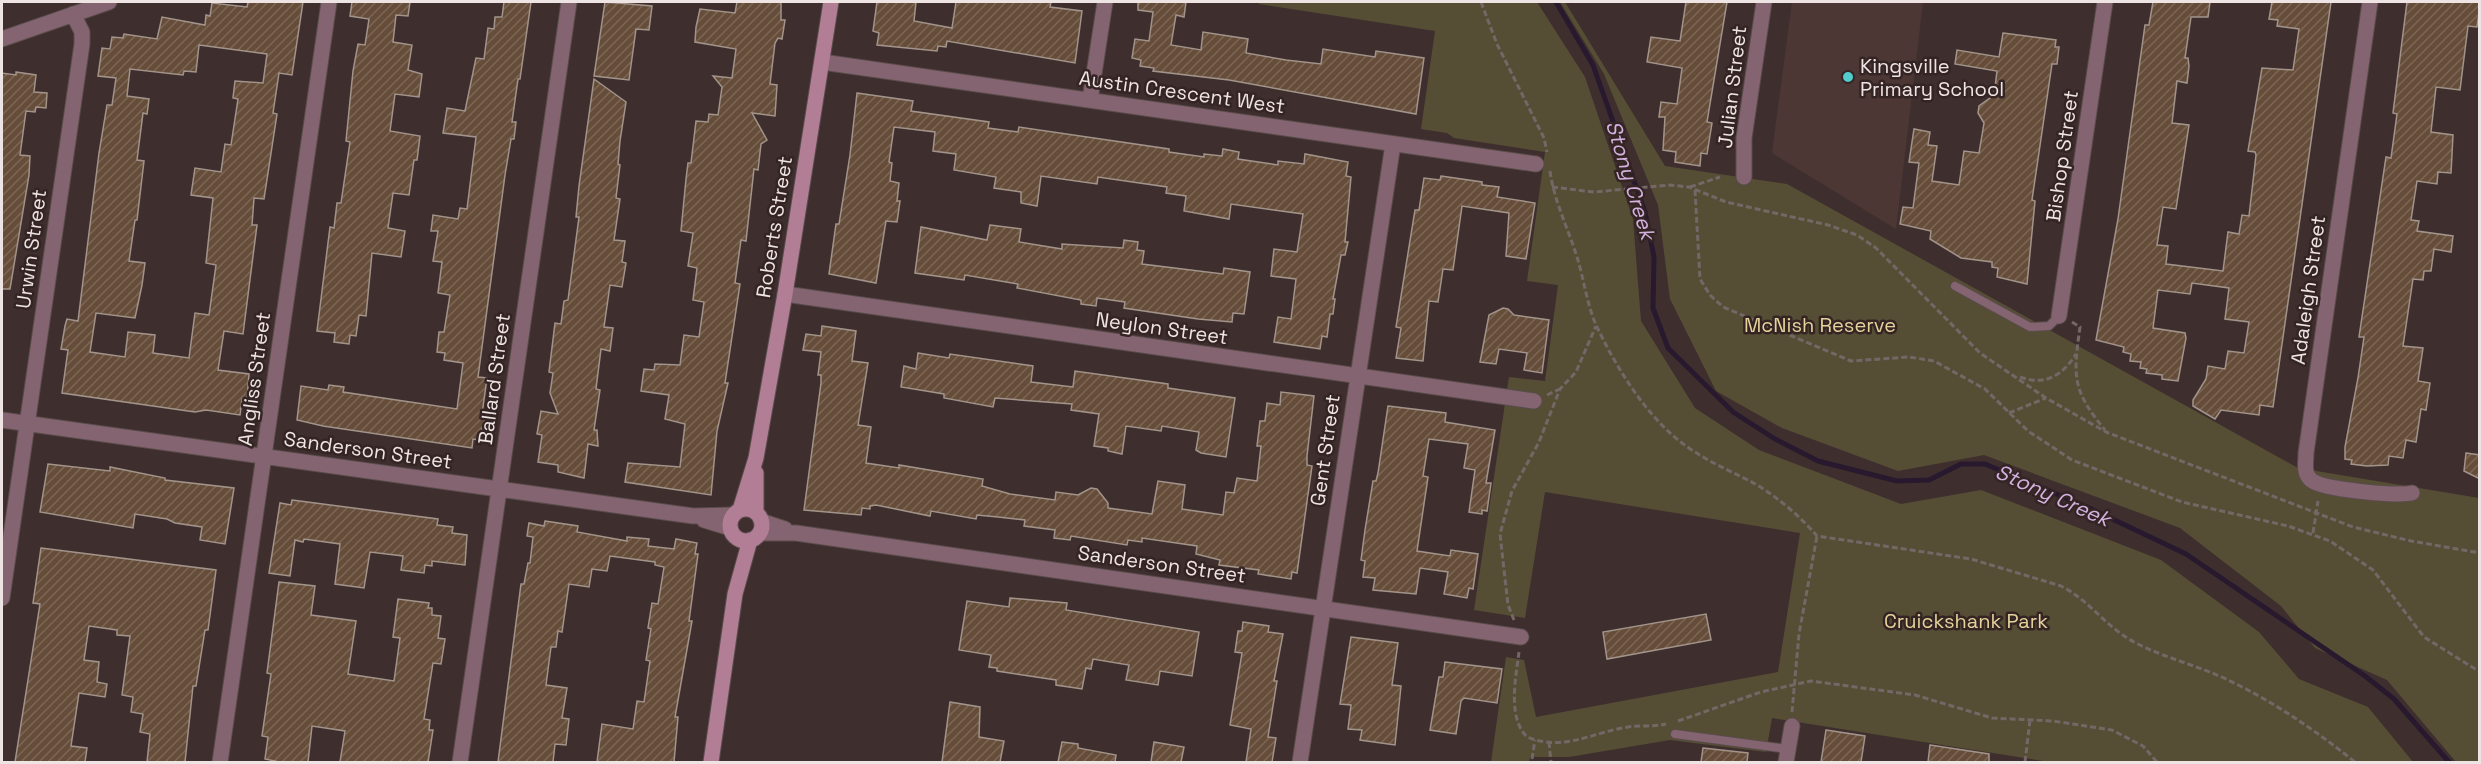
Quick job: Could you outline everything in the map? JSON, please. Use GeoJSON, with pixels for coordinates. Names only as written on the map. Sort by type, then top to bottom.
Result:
{"type":"FeatureCollection","features":[{"type":"Feature","properties":{"kind":"street"},"geometry":{"type":"LineString","coordinates":[[2,39],[109,2]]}},
{"type":"Feature","properties":{"kind":"street","name":"Angliss Street"},"geometry":{"type":"LineString","coordinates":[[220,762],[329,2]]}},
{"type":"Feature","properties":{"kind":"street","name":"Ballard Street"},"geometry":{"type":"LineString","coordinates":[[460,762],[568,2]]}},
{"type":"Feature","properties":{"kind":"street","name":"Roberts Street"},"geometry":{"type":"LineString","coordinates":[[711,762],[756,458],[785,294],[831,2]]}},
{"type":"Feature","properties":{"kind":"street"},"geometry":{"type":"LineString","coordinates":[[1090,100],[1105,2]]}},
{"type":"Feature","properties":{"kind":"street","name":"Julian Street"},"geometry":{"type":"LineString","coordinates":[[1744,177],[1744,138],[1764,2]]}},
{"type":"Feature","properties":{"kind":"street","name":"Bishop Street"},"geometry":{"type":"LineString","coordinates":[[2063,318],[2105,2]]}},
{"type":"Feature","properties":{"kind":"street","name":"Adaleigh Street"},"geometry":{"type":"LineString","coordinates":[[2370,2],[2306,453],[2306,472],[2313,482],[2330,486],[2397,496],[2412,493]]}},
{"type":"Feature","properties":{"kind":"street","name":"Urwin Street"},"geometry":{"type":"LineString","coordinates":[[2,598],[82,45],[82,32],[73,14]]}},
{"type":"Feature","properties":{"kind":"street","name":"Austin Crescent West"},"geometry":{"type":"LineString","coordinates":[[822,62],[1394,144],[1544,161]]}},
{"type":"Feature","properties":{"kind":"street","name":"Gent Street"},"geometry":{"type":"LineString","coordinates":[[1300,762],[1394,144]]}},
{"type":"Feature","properties":{"kind":"street","name":"Neylon Street"},"geometry":{"type":"LineString","coordinates":[[785,294],[1534,401]]}},
{"type":"Feature","properties":{"kind":"street","name":"Sanderson Street"},"geometry":{"type":"LineString","coordinates":[[2,420],[693,516],[1521,637]]}},
{"type":"Feature","properties":{"kind":"street"},"geometry":{"type":"LineString","coordinates":[[1787,756],[1792,726]]}},
{"type":"Feature","properties":{"kind":"lane"},"geometry":{"type":"LineString","coordinates":[[1955,286],[2030,327],[2049,326],[2063,318]]}},
{"type":"Feature","properties":{"kind":"lane"},"geometry":{"type":"LineString","coordinates":[[1675,734],[1787,756]]}},
{"type":"Feature","properties":{"kind":"path"},"geometry":{"type":"LineString","coordinates":[[1480,2],[1497,45],[1544,138],[1544,161],[1578,257],[1596,326],[1632,386],[1664,426],[1684,445],[1710,462],[1752,482],[1802,519],[1817,536],[1971,559],[2061,586],[2075,593],[2110,626],[2131,640],[2177,662],[2226,679],[2269,701],[2313,729],[2355,762]]}},
{"type":"Feature","properties":{"kind":"path"},"geometry":{"type":"LineString","coordinates":[[1689,187],[1720,177]]}},
{"type":"Feature","properties":{"kind":"path"},"geometry":{"type":"LineString","coordinates":[[1552,187],[1594,192],[1670,185],[1689,187],[1726,202],[1828,225],[1857,235],[1876,248],[1963,338],[2046,398],[2106,432],[2316,513],[2391,537],[2480,553]]}},
{"type":"Feature","properties":{"kind":"path"},"geometry":{"type":"LineString","coordinates":[[1695,190],[1700,279],[1710,295],[1723,307],[1851,362],[1909,357],[1934,361],[1985,389],[2028,431],[2064,456],[2152,492],[2313,533],[2363,561],[2382,581],[2411,623],[2424,637],[2480,672]]}},
{"type":"Feature","properties":{"kind":"path"},"geometry":{"type":"LineString","coordinates":[[2063,318],[2080,327],[2077,388],[2085,406],[2106,432]]}},
{"type":"Feature","properties":{"kind":"path"},"geometry":{"type":"LineString","coordinates":[[1596,326],[1576,372],[1560,389],[1539,442],[1512,491],[1500,534],[1508,605],[1521,637],[1515,694],[1517,716],[1522,732],[1535,740],[1578,742],[1623,728],[1664,725],[1794,683],[1811,681],[1915,695],[1992,718],[2030,719],[2112,730],[2143,746],[2157,762]]}},
{"type":"Feature","properties":{"kind":"path"},"geometry":{"type":"LineString","coordinates":[[2015,376],[2033,382],[2045,381],[2060,374],[2077,353]]}},
{"type":"Feature","properties":{"kind":"path"},"geometry":{"type":"LineString","coordinates":[[2010,413],[2046,398]]}},
{"type":"Feature","properties":{"kind":"path"},"geometry":{"type":"LineString","coordinates":[[2313,533],[2316,513]]}},
{"type":"Feature","properties":{"kind":"path"},"geometry":{"type":"LineString","coordinates":[[1792,726],[1794,683],[1806,585],[1817,536]]}},
{"type":"Feature","properties":{"kind":"path"},"geometry":{"type":"LineString","coordinates":[[2025,762],[2030,719]]}},
{"type":"Feature","properties":{"kind":"path"},"geometry":{"type":"LineString","coordinates":[[1532,759],[1535,740]]}},
{"type":"Feature","properties":{"kind":"path"},"geometry":{"type":"LineString","coordinates":[[1549,742],[1551,762]]}},
{"type":"Feature","properties":{"kind":"shaded area","name":"Kingsville Primary School"},"geometry":{"type":"Polygon","coordinates":[[[1792,2],[1923,2],[1896,229],[1772,153],[1792,2]]]}},
{"type":"Feature","properties":{"kind":"green space","name":"Cruickshank Park"},"geometry":{"type":"Polygon","coordinates":[[[1259,2],[1537,2],[1585,77],[1633,219],[1641,321],[1695,408],[1759,450],[1901,504],[1981,490],[2161,560],[2259,632],[2299,679],[2368,707],[2413,762],[2050,762],[1772,718],[1766,752],[1670,740],[1569,757],[1530,757],[1529,762],[1491,762],[1506,657],[1524,660],[1536,717],[1778,672],[1800,533],[1545,492],[1525,618],[1474,610],[1509,377],[1545,381],[1558,285],[1527,281],[1545,152],[1454,138],[1447,133],[1421,129],[1435,31],[1259,4],[1259,2]]]}},
{"type":"Feature","properties":{"kind":"green space","name":"McNish Reserve"},"geometry":{"type":"Polygon","coordinates":[[[1560,2],[1565,2],[1665,166],[1787,184],[2298,468],[2479,498],[2479,762],[2456,762],[2387,680],[2315,648],[2281,606],[2180,528],[1984,455],[1898,471],[1782,428],[1716,391],[1670,299],[1658,205],[1604,74],[1560,2]]]}},
{"type":"Feature","properties":{"kind":"building"},"geometry":{"type":"Polygon","coordinates":[[[248,2],[303,2],[292,75],[279,73],[273,113],[277,114],[264,199],[254,198],[252,225],[257,225],[243,334],[224,331],[218,370],[249,374],[247,399],[242,399],[240,415],[206,410],[195,412],[62,393],[68,350],[61,349],[67,319],[78,321],[99,153],[107,105],[112,105],[116,78],[98,76],[102,48],[110,49],[112,37],[123,38],[124,34],[157,39],[162,17],[205,25],[206,15],[210,16],[212,3],[247,7],[248,2]],[[199,45],[196,72],[184,71],[183,75],[130,69],[127,96],[149,99],[147,114],[143,113],[137,160],[144,161],[137,220],[135,220],[129,261],[145,263],[142,285],[135,318],[96,313],[90,352],[125,357],[128,332],[155,335],[153,353],[189,358],[195,313],[209,315],[216,265],[206,263],[213,198],[191,195],[195,168],[221,172],[225,144],[231,145],[238,99],[233,98],[235,81],[263,83],[267,54],[199,45]]]}},
{"type":"Feature","properties":{"kind":"building"},"geometry":{"type":"Polygon","coordinates":[[[352,2],[410,2],[408,16],[396,15],[393,42],[412,45],[408,70],[422,74],[419,97],[395,94],[390,131],[420,136],[409,195],[393,193],[388,228],[405,231],[401,257],[372,253],[366,316],[359,315],[356,336],[350,335],[349,344],[334,342],[335,333],[317,331],[330,227],[334,228],[337,203],[341,203],[350,142],[346,141],[353,71],[358,44],[365,45],[369,19],[350,16],[352,2]]]}},
{"type":"Feature","properties":{"kind":"building"},"geometry":{"type":"Polygon","coordinates":[[[504,2],[531,2],[512,122],[516,122],[514,139],[511,139],[505,175],[478,377],[487,378],[482,414],[486,415],[479,440],[473,439],[472,448],[323,426],[297,420],[301,386],[328,390],[329,385],[344,387],[343,392],[457,409],[463,363],[444,360],[445,353],[437,352],[439,332],[444,332],[450,295],[438,293],[442,262],[433,261],[438,231],[431,231],[433,215],[458,219],[460,208],[467,209],[476,137],[443,133],[447,108],[465,111],[476,58],[484,59],[488,28],[494,29],[495,17],[502,17],[504,2]]]}},
{"type":"Feature","properties":{"kind":"building"},"geometry":{"type":"Polygon","coordinates":[[[605,2],[652,6],[649,30],[636,29],[629,80],[594,76],[605,2]]]}},
{"type":"Feature","properties":{"kind":"building"},"geometry":{"type":"Polygon","coordinates":[[[737,2],[781,2],[781,20],[785,20],[782,39],[778,38],[775,43],[770,84],[777,85],[775,116],[752,113],[767,140],[761,144],[758,170],[754,169],[746,241],[741,240],[735,283],[740,284],[725,383],[728,383],[717,431],[711,495],[625,482],[628,463],[680,467],[685,424],[665,419],[669,395],[641,391],[644,369],[654,370],[655,364],[680,365],[684,335],[699,337],[704,302],[693,300],[697,268],[688,266],[693,233],[681,231],[688,163],[691,163],[696,121],[708,122],[709,114],[718,115],[722,87],[713,76],[732,78],[736,49],[695,42],[696,27],[700,9],[735,13],[737,2]]]}},
{"type":"Feature","properties":{"kind":"building"},"geometry":{"type":"Polygon","coordinates":[[[877,2],[916,2],[914,21],[952,28],[956,2],[1051,2],[1050,7],[1082,11],[1075,63],[947,41],[946,47],[938,46],[937,51],[877,45],[879,33],[873,31],[877,2]]]}},
{"type":"Feature","properties":{"kind":"building"},"geometry":{"type":"Polygon","coordinates":[[[1138,2],[1186,2],[1184,17],[1176,15],[1171,45],[1201,50],[1203,32],[1248,39],[1246,53],[1286,60],[1321,64],[1323,49],[1375,57],[1376,51],[1424,58],[1416,114],[1229,80],[1153,71],[1154,68],[1140,66],[1141,60],[1132,58],[1135,39],[1149,41],[1153,12],[1138,10],[1138,2]]]}},
{"type":"Feature","properties":{"kind":"building"},"geometry":{"type":"Polygon","coordinates":[[[1686,2],[1727,2],[1707,122],[1712,123],[1707,154],[1701,153],[1700,166],[1675,162],[1676,152],[1663,150],[1665,117],[1659,117],[1661,102],[1677,104],[1682,68],[1647,62],[1651,37],[1680,41],[1686,2]]]}},
{"type":"Feature","properties":{"kind":"building"},"geometry":{"type":"Polygon","coordinates":[[[2153,2],[2210,2],[2208,17],[2191,17],[2185,58],[2188,58],[2189,66],[2187,83],[2177,81],[2172,123],[2189,125],[2176,209],[2163,207],[2157,245],[2168,246],[2166,264],[2223,271],[2228,232],[2239,234],[2242,215],[2249,216],[2256,155],[2255,152],[2248,151],[2262,68],[2293,70],[2299,29],[2277,26],[2278,20],[2269,19],[2272,2],[2331,2],[2273,407],[2260,405],[2259,415],[2221,410],[2215,419],[2193,406],[2193,400],[2206,379],[2208,366],[2225,369],[2228,351],[2244,353],[2249,322],[2225,319],[2229,288],[2192,283],[2190,294],[2158,290],[2153,328],[2185,333],[2178,381],[2162,379],[2162,375],[2146,373],[2147,369],[2140,368],[2141,362],[2130,361],[2131,354],[2123,352],[2124,347],[2096,340],[2118,219],[2145,25],[2149,25],[2153,2]]]}},
{"type":"Feature","properties":{"kind":"building"},"geometry":{"type":"Polygon","coordinates":[[[2407,2],[2480,2],[2480,6],[2477,27],[2468,26],[2460,90],[2436,87],[2431,132],[2453,135],[2451,173],[2438,172],[2437,184],[2417,181],[2411,220],[2419,221],[2417,231],[2453,236],[2451,252],[2434,249],[2431,271],[2424,271],[2423,280],[2413,279],[2403,346],[2423,348],[2418,381],[2430,383],[2426,410],[2421,409],[2416,442],[2406,440],[2403,458],[2389,456],[2388,465],[2367,466],[2351,464],[2352,460],[2345,459],[2345,447],[2364,337],[2359,337],[2386,157],[2391,158],[2397,114],[2393,113],[2407,2]]]}},
{"type":"Feature","properties":{"kind":"building"},"geometry":{"type":"Polygon","coordinates":[[[2003,33],[2056,40],[2055,47],[2059,47],[2057,64],[2052,64],[2032,200],[2035,201],[2027,284],[1997,277],[1998,268],[1992,267],[1992,262],[1961,258],[1930,239],[1931,231],[1900,224],[1903,207],[1913,208],[1919,163],[1909,162],[1914,129],[1930,132],[1928,145],[1937,146],[1932,181],[1959,185],[1964,151],[1979,153],[1984,123],[1978,113],[1979,106],[1994,95],[1997,71],[1955,64],[1957,50],[1999,57],[2003,33]]]}},
{"type":"Feature","properties":{"kind":"building"},"geometry":{"type":"Polygon","coordinates":[[[16,72],[36,75],[34,92],[47,93],[46,108],[36,107],[35,112],[26,111],[20,155],[30,156],[29,175],[10,289],[2,289],[2,73],[16,75],[16,72]]]}},
{"type":"Feature","properties":{"kind":"building"},"geometry":{"type":"Polygon","coordinates":[[[594,79],[626,102],[618,164],[620,165],[616,198],[620,199],[614,240],[625,241],[622,262],[626,263],[622,287],[610,285],[604,327],[613,328],[610,351],[601,349],[596,389],[600,390],[594,430],[597,430],[598,446],[588,444],[584,478],[558,472],[558,465],[538,462],[542,435],[537,434],[541,411],[558,414],[550,393],[553,373],[549,372],[555,323],[561,324],[564,301],[568,300],[579,217],[576,217],[579,186],[594,79]]]}},
{"type":"Feature","properties":{"kind":"building"},"geometry":{"type":"Polygon","coordinates":[[[857,93],[913,101],[911,111],[989,122],[988,128],[1018,132],[1019,127],[1169,149],[1169,152],[1204,157],[1204,154],[1222,156],[1223,149],[1239,152],[1238,159],[1278,165],[1278,161],[1304,164],[1305,154],[1348,162],[1346,176],[1351,177],[1345,242],[1348,242],[1345,255],[1341,255],[1333,299],[1335,299],[1333,314],[1330,314],[1327,337],[1322,336],[1320,349],[1274,342],[1278,317],[1291,319],[1296,279],[1271,276],[1274,249],[1297,252],[1303,214],[1231,204],[1229,219],[1184,211],[1186,196],[1166,193],[1167,187],[1098,177],[1097,184],[1041,176],[1037,206],[1021,203],[1021,192],[994,188],[996,177],[954,170],[956,154],[933,151],[935,132],[894,127],[889,162],[892,163],[890,181],[899,183],[897,201],[900,201],[897,222],[886,221],[876,283],[829,274],[850,155],[857,93]]]}},
{"type":"Feature","properties":{"kind":"building"},"geometry":{"type":"Polygon","coordinates":[[[1441,176],[1482,182],[1482,185],[1499,187],[1497,197],[1535,203],[1526,259],[1506,256],[1509,213],[1462,206],[1453,270],[1443,269],[1438,302],[1429,301],[1423,361],[1396,358],[1401,328],[1396,327],[1415,210],[1419,210],[1424,178],[1440,180],[1441,176]]]}},
{"type":"Feature","properties":{"kind":"building"},"geometry":{"type":"Polygon","coordinates":[[[990,225],[1021,229],[1019,242],[1062,249],[1062,244],[1123,248],[1124,240],[1138,242],[1137,250],[1144,251],[1142,264],[1223,274],[1224,268],[1250,272],[1244,314],[1233,313],[1232,322],[1198,319],[1124,308],[1125,302],[1097,298],[1096,306],[1081,304],[1081,300],[1017,288],[1018,284],[965,275],[964,280],[915,273],[921,227],[987,240],[990,225]]]}},
{"type":"Feature","properties":{"kind":"building"},"geometry":{"type":"Polygon","coordinates":[[[1503,308],[1508,309],[1514,315],[1549,320],[1542,373],[1524,370],[1527,353],[1499,349],[1496,364],[1480,362],[1489,315],[1503,308]]]}},
{"type":"Feature","properties":{"kind":"building"},"geometry":{"type":"Polygon","coordinates":[[[822,326],[856,331],[852,361],[868,363],[858,425],[871,427],[866,463],[899,468],[899,465],[983,479],[982,486],[1010,494],[1055,500],[1056,492],[1078,495],[1091,488],[1097,489],[1108,503],[1108,508],[1152,514],[1158,481],[1185,485],[1182,509],[1223,515],[1226,492],[1234,493],[1237,478],[1257,481],[1261,446],[1257,446],[1260,421],[1265,421],[1267,403],[1280,405],[1281,392],[1314,396],[1307,456],[1307,465],[1312,466],[1297,573],[1292,572],[1291,579],[1258,574],[1259,570],[1219,565],[1220,560],[1196,554],[1197,546],[1142,538],[1142,542],[1128,540],[1127,545],[1071,536],[1070,540],[1054,538],[1055,530],[1024,526],[1025,520],[977,515],[976,519],[931,511],[930,516],[876,505],[870,506],[870,509],[862,508],[861,515],[804,510],[821,383],[821,375],[818,375],[821,352],[803,350],[806,334],[821,336],[822,326]]]}},
{"type":"Feature","properties":{"kind":"building"},"geometry":{"type":"Polygon","coordinates":[[[918,353],[949,358],[950,354],[1033,366],[1031,382],[1073,387],[1075,371],[1168,384],[1168,388],[1235,398],[1226,457],[1196,450],[1199,432],[1162,426],[1161,431],[1126,426],[1122,454],[1108,451],[1108,448],[1094,446],[1099,414],[1071,410],[1072,404],[995,398],[993,407],[944,398],[944,394],[901,387],[904,366],[916,369],[918,353]]]}},
{"type":"Feature","properties":{"kind":"building"},"geometry":{"type":"Polygon","coordinates":[[[1388,406],[1446,413],[1445,422],[1495,430],[1486,483],[1491,483],[1487,511],[1482,510],[1482,514],[1469,512],[1475,470],[1464,468],[1468,444],[1429,439],[1423,476],[1428,477],[1417,551],[1450,556],[1451,550],[1478,554],[1473,589],[1469,588],[1467,598],[1444,594],[1448,572],[1420,568],[1416,594],[1373,590],[1375,578],[1363,577],[1365,561],[1361,560],[1365,530],[1373,481],[1376,481],[1378,473],[1388,406]]]}},
{"type":"Feature","properties":{"kind":"building"},"geometry":{"type":"Polygon","coordinates":[[[2466,453],[2480,455],[2480,479],[2464,471],[2466,453]]]}},
{"type":"Feature","properties":{"kind":"building"},"geometry":{"type":"Polygon","coordinates":[[[48,464],[110,471],[110,467],[165,478],[165,480],[234,488],[225,544],[200,540],[202,527],[175,523],[167,519],[135,514],[133,528],[40,512],[48,464]]]}},
{"type":"Feature","properties":{"kind":"building"},"geometry":{"type":"Polygon","coordinates":[[[292,500],[438,519],[437,525],[453,527],[452,533],[467,535],[465,565],[432,561],[432,566],[425,565],[424,573],[401,570],[403,556],[370,552],[364,588],[335,584],[340,544],[304,539],[303,542],[295,540],[290,576],[269,573],[280,503],[291,505],[292,500]]]}},
{"type":"Feature","properties":{"kind":"building"},"geometry":{"type":"Polygon","coordinates":[[[545,521],[578,526],[577,532],[627,541],[627,537],[649,539],[648,546],[674,549],[676,539],[697,543],[695,554],[698,554],[689,621],[692,621],[675,717],[678,717],[674,762],[597,762],[602,724],[633,729],[637,701],[644,702],[650,661],[646,660],[651,629],[648,628],[652,603],[658,604],[664,567],[655,565],[655,562],[610,556],[607,571],[592,569],[589,587],[569,584],[562,632],[558,631],[556,647],[551,647],[546,685],[567,688],[562,718],[569,719],[566,745],[555,744],[553,762],[498,762],[521,584],[524,584],[528,563],[530,563],[533,537],[527,536],[529,523],[544,526],[545,521]]]}},
{"type":"Feature","properties":{"kind":"building"},"geometry":{"type":"Polygon","coordinates":[[[41,548],[216,570],[208,630],[205,630],[196,686],[193,686],[185,762],[147,762],[150,734],[140,732],[143,714],[131,712],[133,697],[122,695],[130,636],[117,635],[117,630],[89,626],[84,660],[99,662],[97,682],[107,684],[105,697],[79,693],[71,746],[87,748],[85,762],[15,762],[40,604],[33,603],[41,548]]]}},
{"type":"Feature","properties":{"kind":"building"},"geometry":{"type":"Polygon","coordinates":[[[279,582],[315,586],[311,615],[356,621],[348,674],[394,681],[400,638],[393,637],[398,599],[429,603],[428,608],[432,608],[432,615],[441,616],[438,638],[445,639],[441,664],[433,663],[424,719],[430,720],[429,730],[433,730],[428,762],[340,762],[345,731],[312,726],[308,762],[279,762],[265,759],[268,737],[262,736],[271,674],[267,673],[279,582]]]}},
{"type":"Feature","properties":{"kind":"building"},"geometry":{"type":"Polygon","coordinates":[[[1010,598],[1067,603],[1066,610],[1199,632],[1192,676],[1160,671],[1158,685],[1126,680],[1129,665],[1093,659],[1091,669],[1086,668],[1082,689],[1056,685],[1056,680],[997,671],[997,668],[989,667],[991,655],[959,650],[967,601],[1009,607],[1010,598]]]}},
{"type":"Feature","properties":{"kind":"building"},"geometry":{"type":"Polygon","coordinates":[[[1706,614],[1711,640],[1607,659],[1603,632],[1706,614]]]}},
{"type":"Feature","properties":{"kind":"building"},"geometry":{"type":"Polygon","coordinates":[[[1243,622],[1269,626],[1268,632],[1283,634],[1274,681],[1277,681],[1268,737],[1276,738],[1272,762],[1246,762],[1251,729],[1230,725],[1242,653],[1235,652],[1238,631],[1242,631],[1243,622]]]}},
{"type":"Feature","properties":{"kind":"building"},"geometry":{"type":"Polygon","coordinates":[[[1351,637],[1398,643],[1392,685],[1401,686],[1395,745],[1360,740],[1362,730],[1348,729],[1351,705],[1340,704],[1351,637]]]}},
{"type":"Feature","properties":{"kind":"building"},"geometry":{"type":"Polygon","coordinates":[[[1445,662],[1502,669],[1497,703],[1464,698],[1461,701],[1456,734],[1430,730],[1439,677],[1443,677],[1445,662]]]}},
{"type":"Feature","properties":{"kind":"building"},"geometry":{"type":"Polygon","coordinates":[[[950,702],[980,707],[979,737],[1004,741],[1000,762],[942,762],[950,702]]]}},
{"type":"Feature","properties":{"kind":"building"},"geometry":{"type":"Polygon","coordinates":[[[1826,730],[1865,736],[1861,762],[1821,762],[1826,730]]]}},
{"type":"Feature","properties":{"kind":"building"},"geometry":{"type":"Polygon","coordinates":[[[1062,742],[1078,744],[1078,748],[1116,755],[1115,762],[1058,762],[1062,742]]]}},
{"type":"Feature","properties":{"kind":"building"},"geometry":{"type":"Polygon","coordinates":[[[1154,742],[1184,747],[1181,762],[1151,762],[1154,742]]]}},
{"type":"Feature","properties":{"kind":"building"},"geometry":{"type":"Polygon","coordinates":[[[1930,745],[1989,754],[1989,762],[1928,762],[1930,745]]]}},
{"type":"Feature","properties":{"kind":"building"},"geometry":{"type":"Polygon","coordinates":[[[1703,748],[1748,753],[1747,762],[1701,762],[1703,748]]]}},
{"type":"Feature","properties":{"kind":"waterway","name":"Stony Creek"},"geometry":{"type":"LineString","coordinates":[[1556,2],[1593,65],[1645,212],[1654,257],[1653,308],[1668,348],[1733,412],[1775,439],[1818,461],[1897,481],[1929,480],[1961,464],[1985,464],[2087,507],[2186,554],[2365,676],[2394,699],[2449,762]]}},
{"type":"Feature","properties":{"kind":"place","name":"Kingsville Primary School"},"geometry":{"type":"Point","coordinates":[1848,77]}}]}
